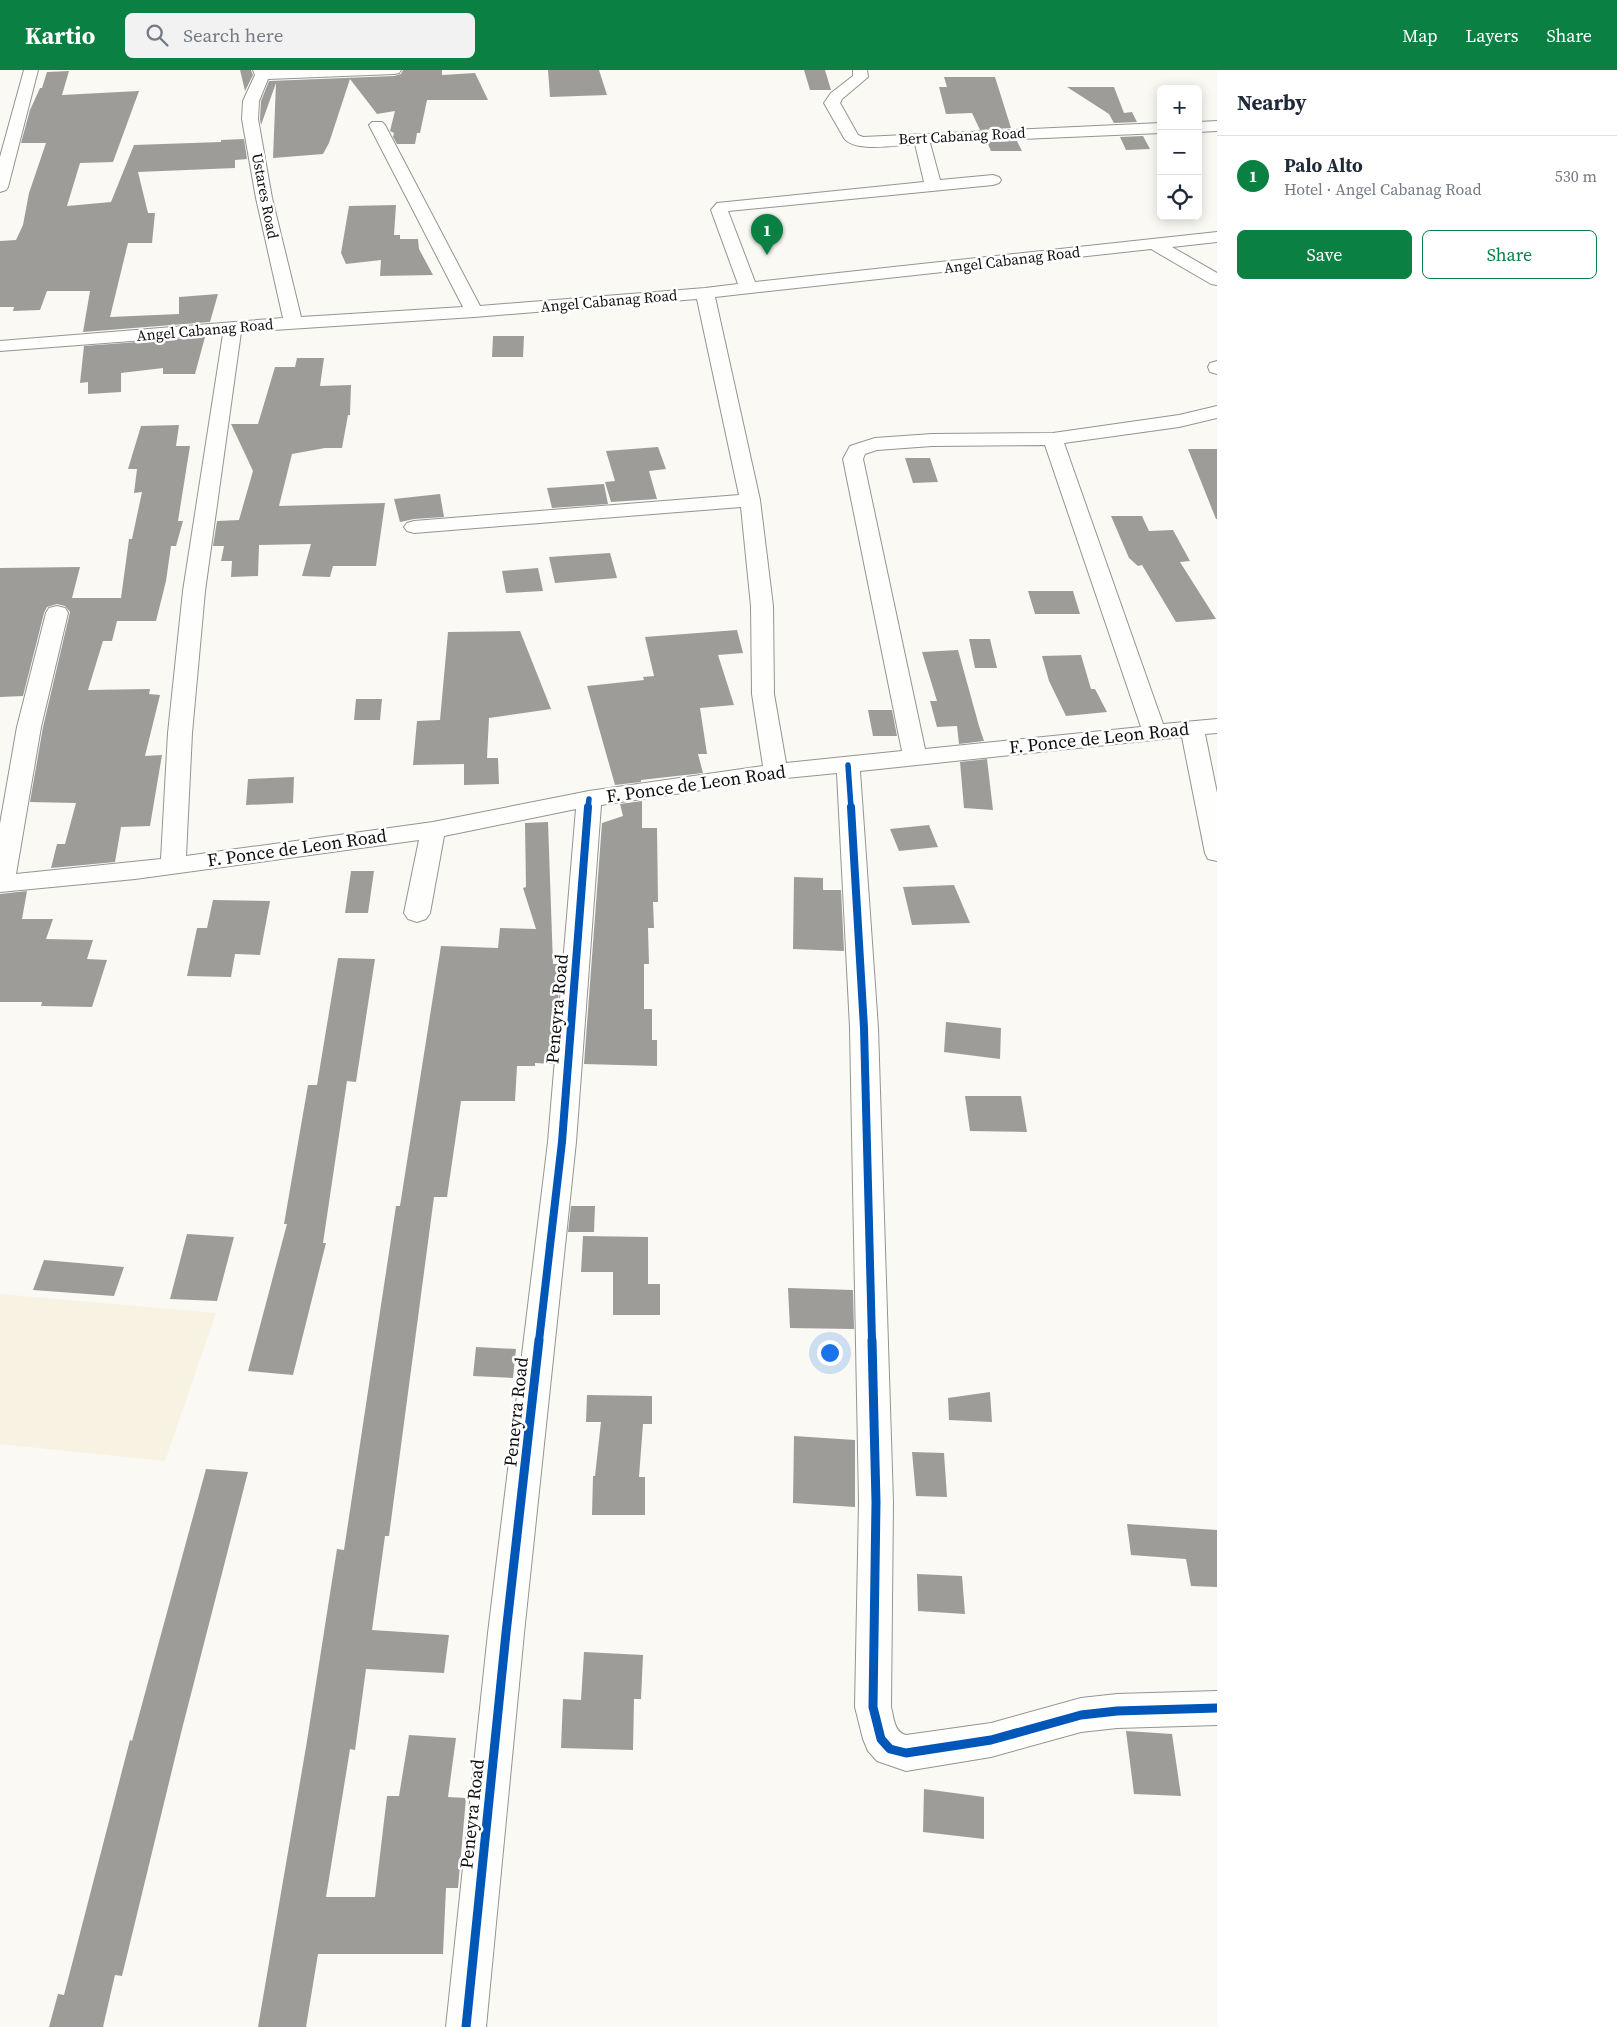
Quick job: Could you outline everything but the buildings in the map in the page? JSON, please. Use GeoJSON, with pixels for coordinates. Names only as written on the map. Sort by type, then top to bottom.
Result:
{"type":"FeatureCollection","features":[{"type":"Feature","properties":{"kind":"street"},"geometry":{"type":"LineString","coordinates":[[0,188],[31,70]]}},
{"type":"Feature","properties":{"kind":"street"},"geometry":{"type":"LineString","coordinates":[[261,73],[394,70]]}},
{"type":"Feature","properties":{"kind":"street","name":"Bert Cabanag Road"},"geometry":{"type":"LineString","coordinates":[[860,70],[861,77],[836,96],[832,103],[852,138],[865,142],[1157,128]]}},
{"type":"Feature","properties":{"kind":"street","name":"Ustares Road"},"geometry":{"type":"LineString","coordinates":[[261,73],[251,101],[250,119],[264,198],[293,323]]}},
{"type":"Feature","properties":{"kind":"street"},"geometry":{"type":"LineString","coordinates":[[377,125],[474,312]]}},
{"type":"Feature","properties":{"kind":"street"},"geometry":{"type":"LineString","coordinates":[[1202,127],[1217,126]]}},
{"type":"Feature","properties":{"kind":"street"},"geometry":{"type":"LineString","coordinates":[[921,138],[933,186]]}},
{"type":"Feature","properties":{"kind":"street"},"geometry":{"type":"LineString","coordinates":[[749,289],[719,210],[723,207],[993,180]]}},
{"type":"Feature","properties":{"kind":"street","name":"Angel Cabanag Road"},"geometry":{"type":"LineString","coordinates":[[0,346],[293,323],[474,312],[705,293],[1152,243],[1217,238]]}},
{"type":"Feature","properties":{"kind":"street"},"geometry":{"type":"LineString","coordinates":[[1152,243],[1217,280]]}},
{"type":"Feature","properties":{"kind":"street"},"geometry":{"type":"LineString","coordinates":[[705,293],[750,500],[762,606],[763,694],[776,772]]}},
{"type":"Feature","properties":{"kind":"street"},"geometry":{"type":"LineString","coordinates":[[173,865],[180,733],[194,590],[233,328]]}},
{"type":"Feature","properties":{"kind":"street"},"geometry":{"type":"LineString","coordinates":[[915,757],[853,459],[857,450],[875,444],[932,440],[1053,439],[1178,421],[1217,412]]}},
{"type":"Feature","properties":{"kind":"street"},"geometry":{"type":"LineString","coordinates":[[1053,439],[1154,731]]}},
{"type":"Feature","properties":{"kind":"street"},"geometry":{"type":"LineString","coordinates":[[414,527],[750,500]]}},
{"type":"Feature","properties":{"kind":"street"},"geometry":{"type":"LineString","coordinates":[[1,884],[30,727],[57,612]]}},
{"type":"Feature","properties":{"kind":"street","name":"F. Ponce de Leon Road"},"geometry":{"type":"LineString","coordinates":[[1,884],[173,865],[433,830],[589,799],[776,772],[1154,731],[1217,726]]}},
{"type":"Feature","properties":{"kind":"street"},"geometry":{"type":"LineString","coordinates":[[1192,728],[1217,852]]}},
{"type":"Feature","properties":{"kind":"street"},"geometry":{"type":"LineString","coordinates":[[848,765],[864,1028],[876,1502],[873,1707],[881,1739],[890,1750],[906,1753],[991,1740],[1081,1715],[1117,1710],[1217,1708]]}},
{"type":"Feature","properties":{"kind":"street","name":"Peneyra Road"},"geometry":{"type":"LineString","coordinates":[[466,2027],[506,1632],[562,1142],[589,799]]}},
{"type":"Feature","properties":{"kind":"street"},"geometry":{"type":"LineString","coordinates":[[417,913],[433,830]]}},
{"type":"Feature","properties":{"kind":"shaded area"},"geometry":{"type":"Polygon","coordinates":[[[0,1294],[216,1313],[165,1461],[0,1444],[0,1294]]]}},
{"type":"Feature","properties":{"kind":"cycle path"},"geometry":{"type":"LineString","coordinates":[[848,765],[864,1028],[876,1502],[873,1707],[881,1739],[890,1749],[906,1753],[991,1740],[1081,1715],[1117,1711],[1217,1708]]}},
{"type":"Feature","properties":{"kind":"cycle path"},"geometry":{"type":"LineString","coordinates":[[466,2027],[506,1633],[562,1142],[589,799]]}},
{"type":"Feature","properties":{"kind":"place","name":"Palo Alto"},"geometry":{"type":"Point","coordinates":[767,255]}}]}
